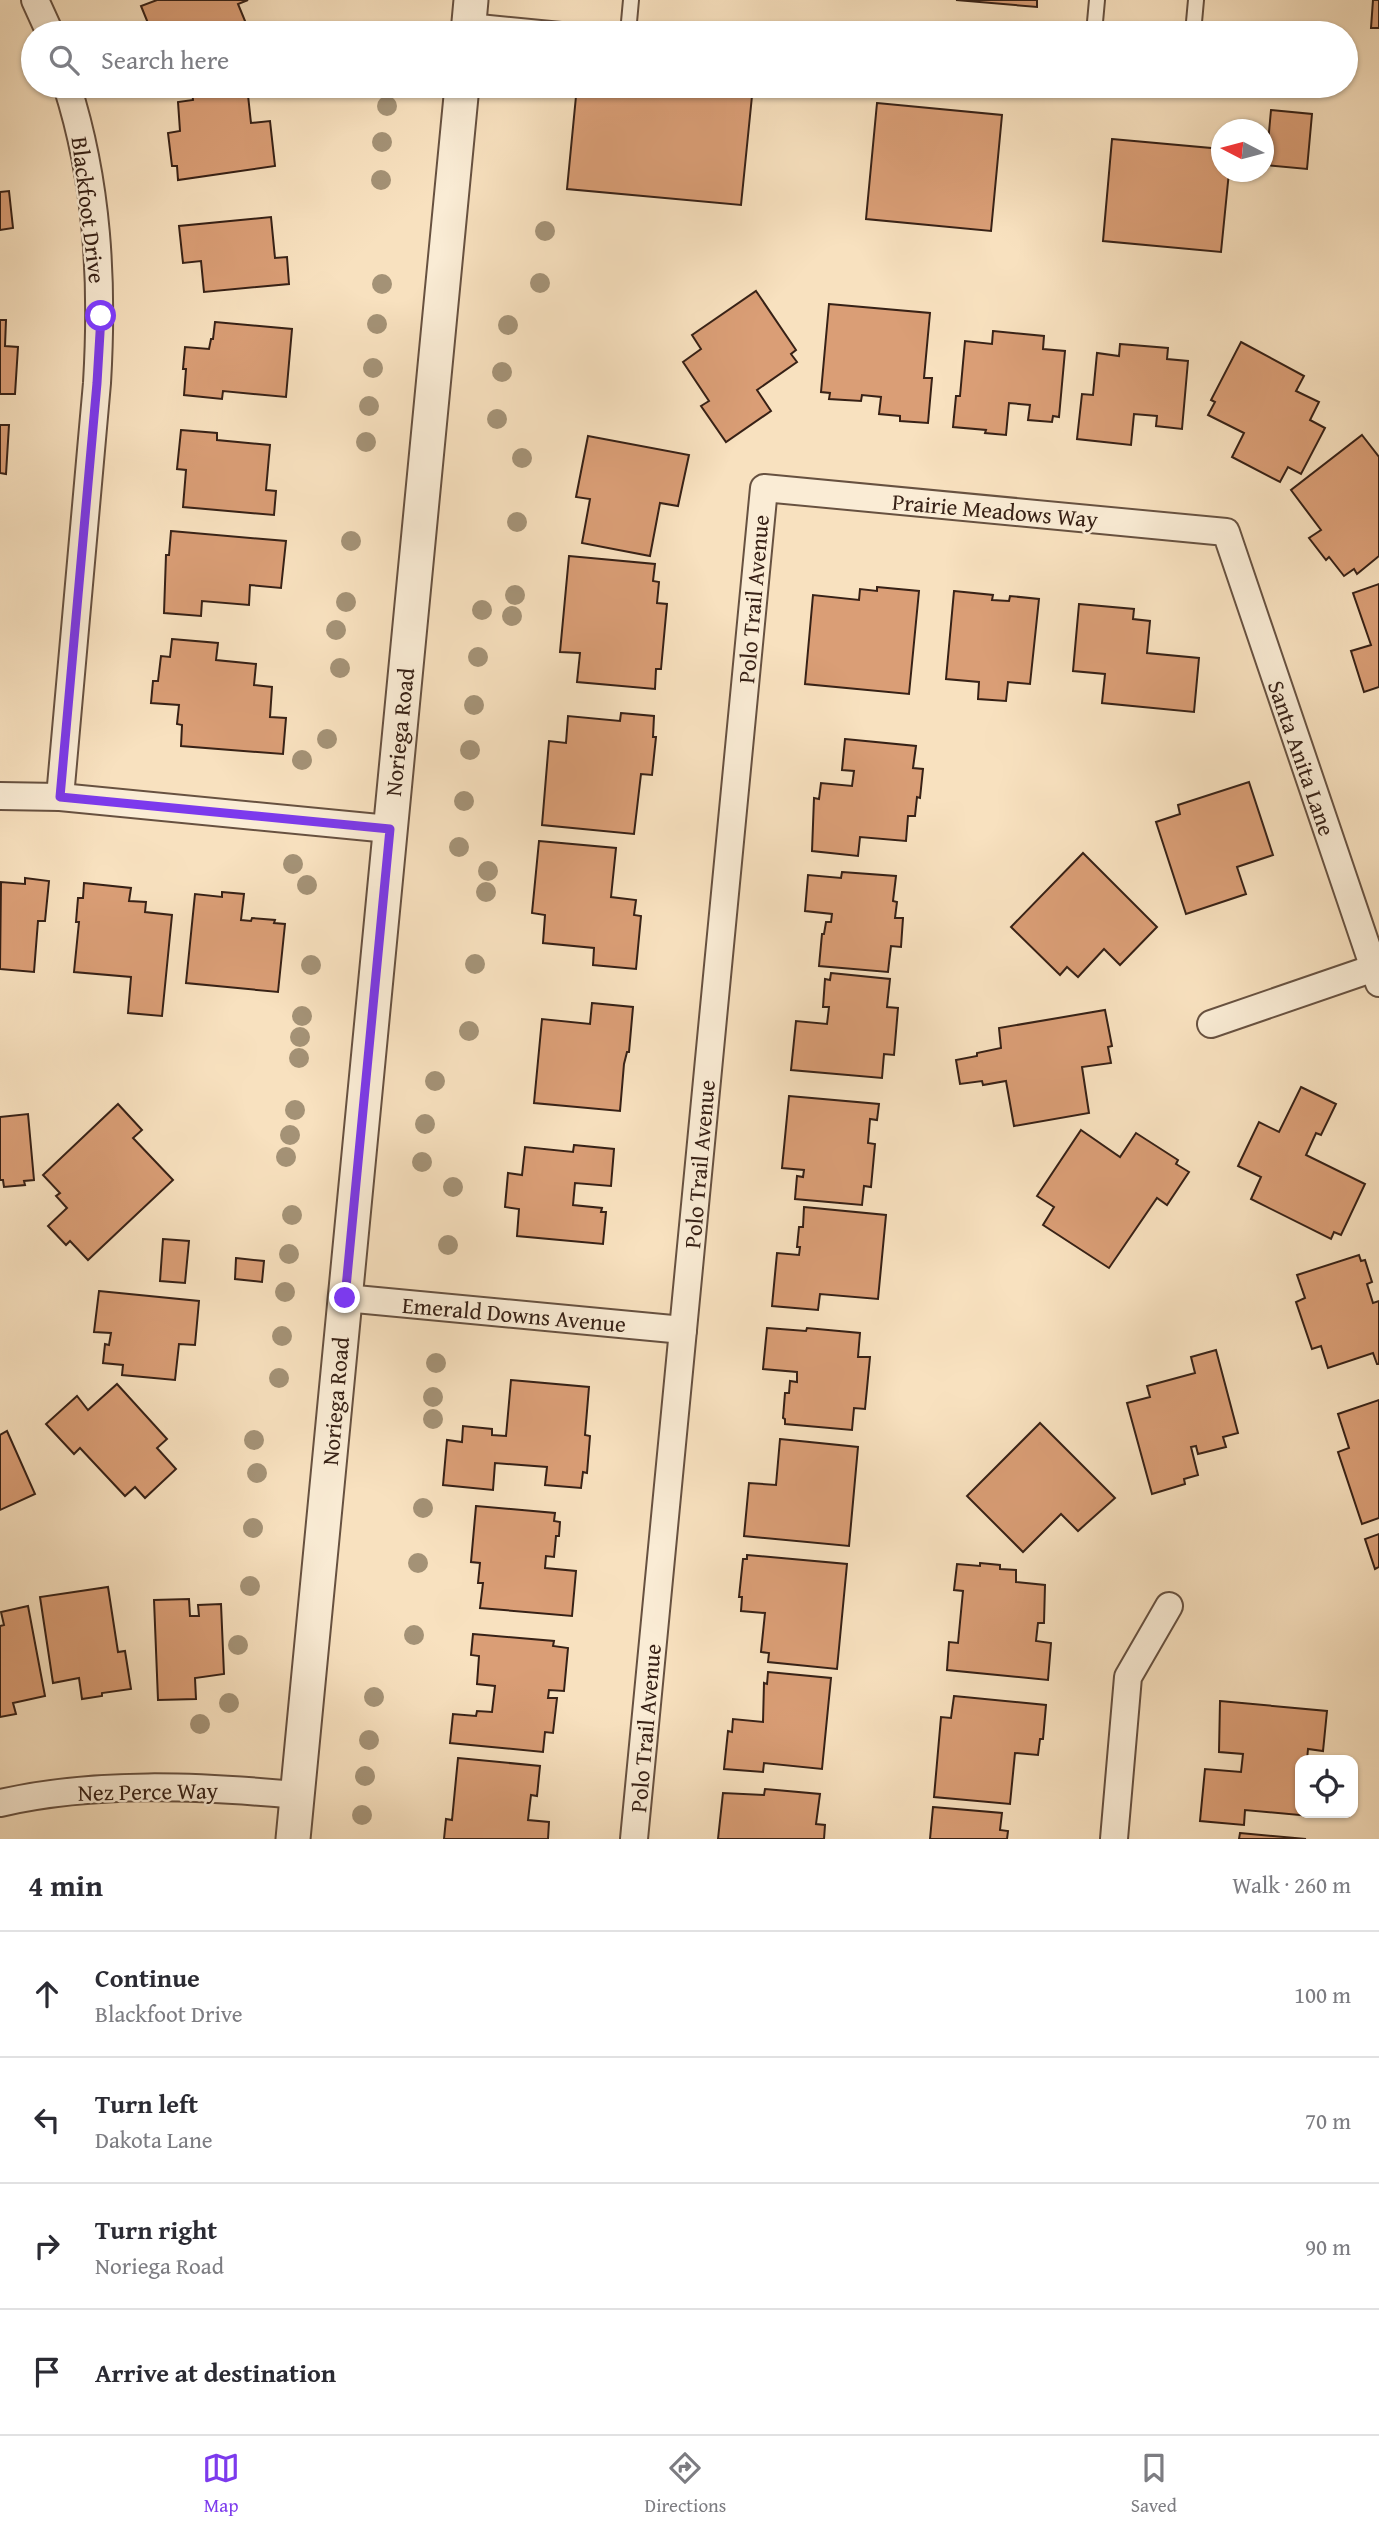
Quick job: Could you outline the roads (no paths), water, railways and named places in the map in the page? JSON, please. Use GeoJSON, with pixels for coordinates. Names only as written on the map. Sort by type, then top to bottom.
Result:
{"type":"FeatureCollection","features":[{"type":"Feature","properties":{"kind":"street"},"geometry":{"type":"LineString","coordinates":[[35,0],[45,21]]}},
{"type":"Feature","properties":{"kind":"street","name":"Blackfoot Drive"},"geometry":{"type":"LineString","coordinates":[[60,797],[101,316],[98,248],[90,181],[70,98]]}},
{"type":"Feature","properties":{"kind":"street","name":"Noriega Road"},"geometry":{"type":"LineString","coordinates":[[293,1839],[461,98]]}},
{"type":"Feature","properties":{"kind":"street","name":"Prairie Meadows Way"},"geometry":{"type":"LineString","coordinates":[[764,488],[1226,532]]}},
{"type":"Feature","properties":{"kind":"street","name":"Polo Trail Avenue"},"geometry":{"type":"LineString","coordinates":[[634,1839],[764,488]]}},
{"type":"Feature","properties":{"kind":"street","name":"Santa Anita Lane"},"geometry":{"type":"LineString","coordinates":[[1226,532],[1376,976]]}},
{"type":"Feature","properties":{"kind":"street"},"geometry":{"type":"LineString","coordinates":[[0,796],[60,797],[390,829]]}},
{"type":"Feature","properties":{"kind":"street"},"geometry":{"type":"LineString","coordinates":[[1211,1024],[1376,976]]}},
{"type":"Feature","properties":{"kind":"street","name":"Emerald Downs Avenue"},"geometry":{"type":"LineString","coordinates":[[345,1298],[683,1330]]}},
{"type":"Feature","properties":{"kind":"street"},"geometry":{"type":"LineString","coordinates":[[1114,1839],[1128,1677],[1169,1606]]}},
{"type":"Feature","properties":{"kind":"street","name":"Nez Perce Way"},"geometry":{"type":"LineString","coordinates":[[0,1803],[80,1790],[158,1786],[297,1795]]}},
{"type":"Feature","properties":{"kind":"lane"},"geometry":{"type":"LineString","coordinates":[[629,21],[631,0]]}},
{"type":"Feature","properties":{"kind":"lane"},"geometry":{"type":"LineString","coordinates":[[1095,21],[1097,0]]}},
{"type":"Feature","properties":{"kind":"lane"},"geometry":{"type":"LineString","coordinates":[[1194,21],[1196,0]]}},
{"type":"Feature","properties":{"kind":"lane"},"geometry":{"type":"LineString","coordinates":[[469,18],[494,21]]}}]}
